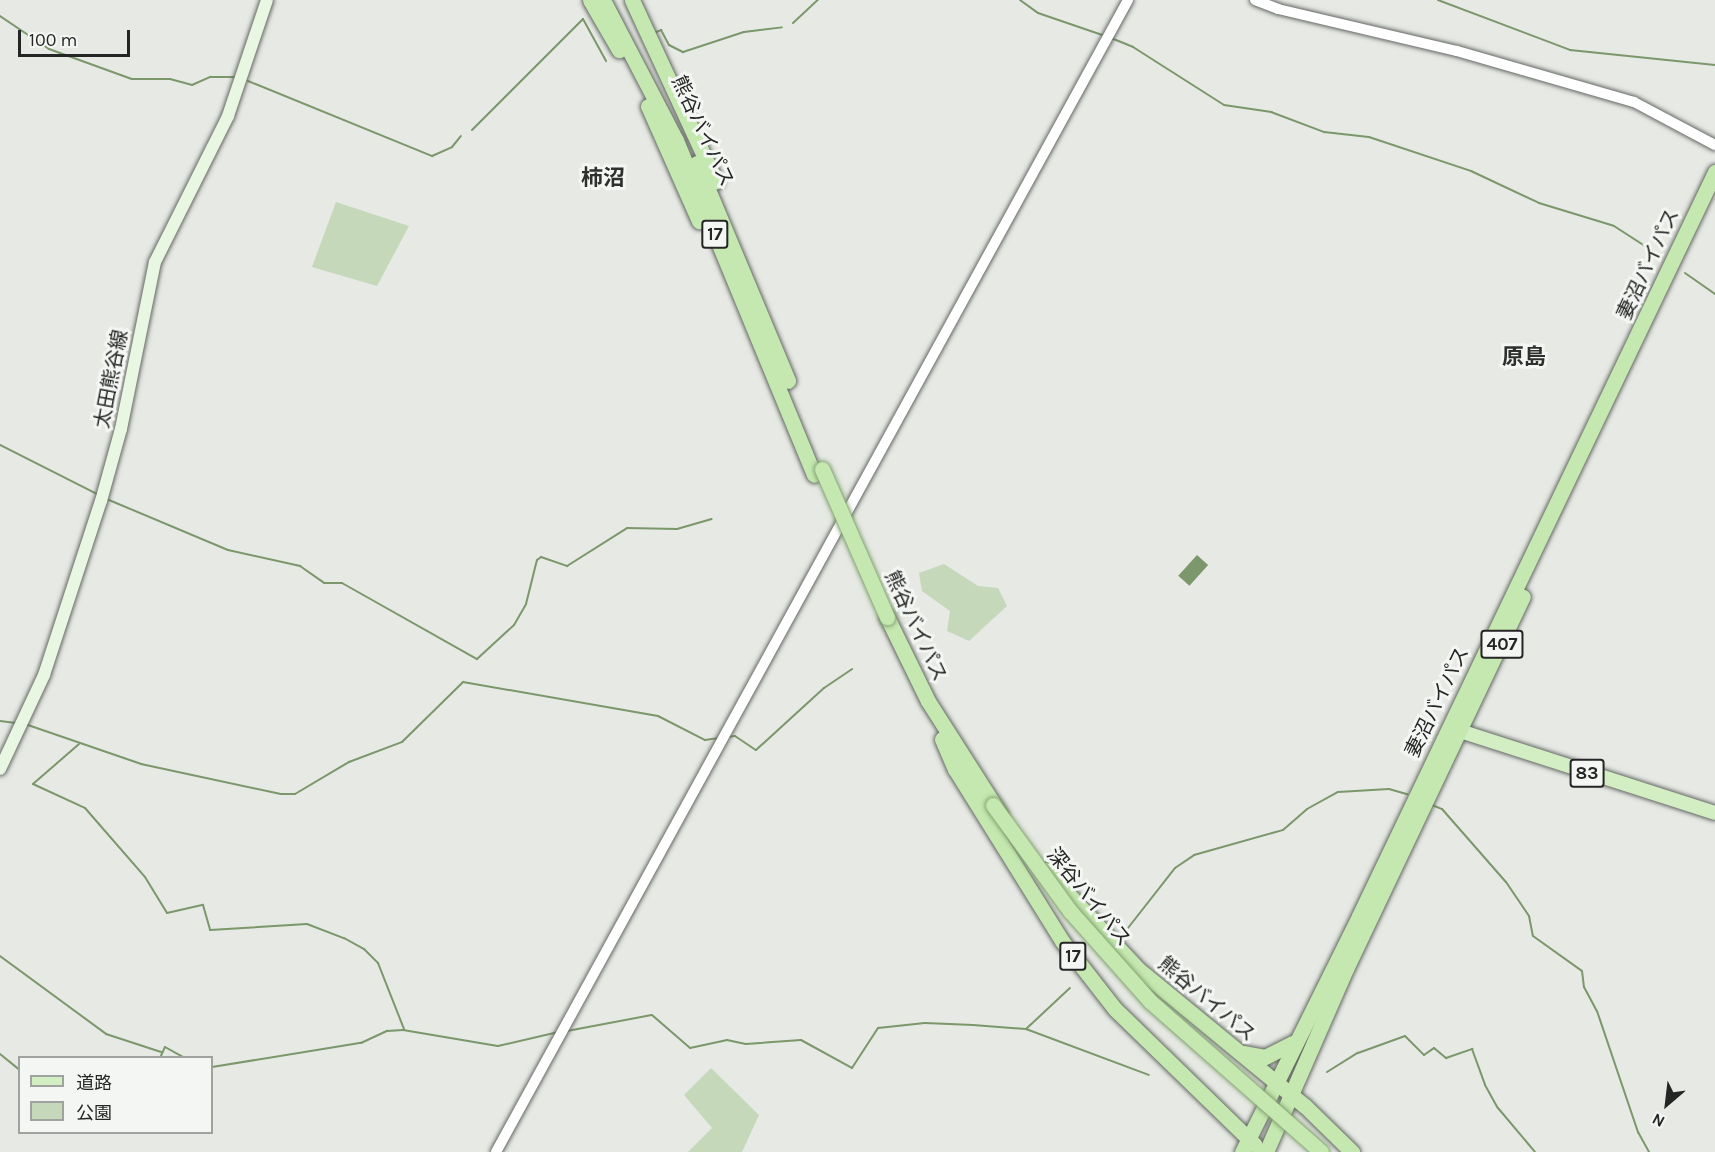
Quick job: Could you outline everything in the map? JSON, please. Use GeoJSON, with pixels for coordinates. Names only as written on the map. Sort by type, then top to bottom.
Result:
{"type":"FeatureCollection","features":[{"type":"Feature","properties":{"kind":"highway","name":"17"},"geometry":{"type":"LineString","coordinates":[[590,0],[644,96],[713,254],[774,372]]}},
{"type":"Feature","properties":{"kind":"highway","name":"熊谷バイパス"},"geometry":{"type":"LineString","coordinates":[[603,0],[676,140],[882,620],[942,739],[989,808],[1138,969],[1291,1094],[1352,1152]]}},
{"type":"Feature","properties":{"kind":"highway","name":"熊谷バイパス"},"geometry":{"type":"LineString","coordinates":[[614,0],[681,128],[763,314],[818,472]]}},
{"type":"Feature","properties":{"kind":"highway","name":"17"},"geometry":{"type":"LineString","coordinates":[[632,0],[697,134],[763,314]]}},
{"type":"Feature","properties":{"kind":"highway","name":"妻沼バイパス"},"geometry":{"type":"LineString","coordinates":[[1245,1145],[1715,172]]}},
{"type":"Feature","properties":{"kind":"highway","name":"妻沼バイパス"},"geometry":{"type":"LineString","coordinates":[[1265,1152],[1346,969],[1715,194]]}},
{"type":"Feature","properties":{"kind":"highway","name":"熊谷バイパス"},"geometry":{"type":"LineString","coordinates":[[882,620],[989,808]]}},
{"type":"Feature","properties":{"kind":"highway","name":"17"},"geometry":{"type":"LineString","coordinates":[[942,739],[954,769],[1062,941],[1115,1009],[1245,1145],[1265,1152]]}},
{"type":"Feature","properties":{"kind":"highway","name":"深谷バイパス"},"geometry":{"type":"LineString","coordinates":[[989,808],[1063,917],[1144,1007],[1305,1152]]}},
{"type":"Feature","properties":{"kind":"highway","name":"深谷バイパス"},"geometry":{"type":"LineString","coordinates":[[989,808],[1070,911],[1150,1001],[1321,1152]]}},
{"type":"Feature","properties":{"kind":"highway"},"geometry":{"type":"LineString","coordinates":[[1237,1052],[1265,1058],[1296,1041]]}},
{"type":"Feature","properties":{"kind":"main road","name":"太田熊谷線"},"geometry":{"type":"LineString","coordinates":[[0,769],[22,724],[56,643],[111,469],[155,262],[228,116],[267,0]]}},
{"type":"Feature","properties":{"kind":"main road","name":"83"},"geometry":{"type":"LineString","coordinates":[[1460,731],[1715,813]]}},
{"type":"Feature","properties":{"kind":"street"},"geometry":{"type":"LineString","coordinates":[[496,1152],[1128,0]]}},
{"type":"Feature","properties":{"kind":"street"},"geometry":{"type":"LineString","coordinates":[[1255,0],[1634,102],[1715,145]]}},
{"type":"Feature","properties":{"kind":"green space"},"geometry":{"type":"Polygon","coordinates":[[[336,202],[409,226],[377,286],[312,267],[336,202]]]}},
{"type":"Feature","properties":{"kind":"green space"},"geometry":{"type":"Polygon","coordinates":[[[944,564],[978,586],[998,588],[1007,606],[969,641],[947,631],[950,611],[922,591],[919,573],[944,564]]]}},
{"type":"Feature","properties":{"kind":"green space"},"geometry":{"type":"Polygon","coordinates":[[[711,1068],[759,1115],[742,1152],[688,1152],[712,1128],[684,1095],[711,1068]]]}},
{"type":"Feature","properties":{"kind":"shaded area"},"geometry":{"type":"Polygon","coordinates":[[[1197,555],[1208,565],[1189,586],[1178,576],[1197,555]]]}},
{"type":"Feature","properties":{"kind":"waterway"},"geometry":{"type":"LineString","coordinates":[[793,23],[818,0]]}},
{"type":"Feature","properties":{"kind":"waterway"},"geometry":{"type":"LineString","coordinates":[[1020,0],[1038,13],[1105,36]]}},
{"type":"Feature","properties":{"kind":"waterway"},"geometry":{"type":"LineString","coordinates":[[1438,0],[1570,50],[1715,65]]}},
{"type":"Feature","properties":{"kind":"waterway"},"geometry":{"type":"LineString","coordinates":[[0,16],[49,49],[132,79],[170,79],[192,85],[210,77],[236,77]]}},
{"type":"Feature","properties":{"kind":"waterway"},"geometry":{"type":"LineString","coordinates":[[472,130],[583,19],[606,61]]}},
{"type":"Feature","properties":{"kind":"waterway"},"geometry":{"type":"LineString","coordinates":[[654,33],[661,30],[669,45],[683,52],[744,32],[782,27]]}},
{"type":"Feature","properties":{"kind":"waterway"},"geometry":{"type":"LineString","coordinates":[[1111,38],[1133,47],[1224,105],[1271,112],[1324,132],[1369,137],[1471,171],[1539,203],[1614,226],[1662,257]]}},
{"type":"Feature","properties":{"kind":"waterway"},"geometry":{"type":"LineString","coordinates":[[248,81],[432,156],[452,147],[461,136]]}},
{"type":"Feature","properties":{"kind":"waterway"},"geometry":{"type":"LineString","coordinates":[[1685,273],[1715,294]]}},
{"type":"Feature","properties":{"kind":"waterway"},"geometry":{"type":"LineString","coordinates":[[0,445],[97,494]]}},
{"type":"Feature","properties":{"kind":"waterway"},"geometry":{"type":"LineString","coordinates":[[109,500],[228,550],[300,566],[324,583],[342,583],[477,659],[514,625],[526,604],[537,560],[541,557],[567,566],[627,528],[677,529],[712,519]]}},
{"type":"Feature","properties":{"kind":"waterway"},"geometry":{"type":"LineString","coordinates":[[727,737],[735,736],[756,750],[824,688],[852,669]]}},
{"type":"Feature","properties":{"kind":"waterway"},"geometry":{"type":"LineString","coordinates":[[25,724],[141,764],[281,794],[295,794],[349,762],[402,742],[463,682],[658,716],[705,740],[719,738]]}},
{"type":"Feature","properties":{"kind":"waterway"},"geometry":{"type":"LineString","coordinates":[[0,721],[16,723]]}},
{"type":"Feature","properties":{"kind":"waterway"},"geometry":{"type":"LineString","coordinates":[[79,744],[33,784],[85,808],[145,877],[167,913],[203,905],[210,930],[307,924],[344,938],[364,949],[378,963],[404,1029]]}},
{"type":"Feature","properties":{"kind":"waterway"},"geometry":{"type":"LineString","coordinates":[[1128,928],[1175,868],[1194,855],[1283,830],[1307,809],[1338,792],[1389,789],[1407,794]]}},
{"type":"Feature","properties":{"kind":"waterway"},"geometry":{"type":"LineString","coordinates":[[1432,805],[1442,809],[1506,882],[1529,916],[1533,936],[1582,971],[1584,987],[1597,1011],[1638,1132],[1649,1152]]}},
{"type":"Feature","properties":{"kind":"waterway"},"geometry":{"type":"LineString","coordinates":[[0,956],[106,1034],[161,1052]]}},
{"type":"Feature","properties":{"kind":"waterway"},"geometry":{"type":"LineString","coordinates":[[1026,1029],[1070,988]]}},
{"type":"Feature","properties":{"kind":"waterway"},"geometry":{"type":"LineString","coordinates":[[567,1031],[652,1015],[690,1048],[727,1040],[746,1044],[801,1040],[852,1068],[878,1028],[925,1023],[1026,1029],[1149,1075]]}},
{"type":"Feature","properties":{"kind":"waterway"},"geometry":{"type":"LineString","coordinates":[[213,1067],[361,1043],[387,1031],[403,1030],[498,1046],[558,1032]]}},
{"type":"Feature","properties":{"kind":"waterway"},"geometry":{"type":"LineString","coordinates":[[1327,1072],[1358,1053],[1405,1036],[1424,1055],[1434,1048],[1446,1058],[1472,1049],[1485,1085],[1498,1108],[1535,1152]]}},
{"type":"Feature","properties":{"kind":"waterway"},"geometry":{"type":"LineString","coordinates":[[161,1056],[165,1047],[181,1056]]}},
{"type":"Feature","properties":{"kind":"waterway"},"geometry":{"type":"LineString","coordinates":[[0,1054],[18,1068]]}},
{"type":"Feature","properties":{"kind":"district","name":"柿沼"},"geometry":{"type":"Point","coordinates":[603,179]}},
{"type":"Feature","properties":{"kind":"district","name":"原島"},"geometry":{"type":"Point","coordinates":[1524,358]}}]}
